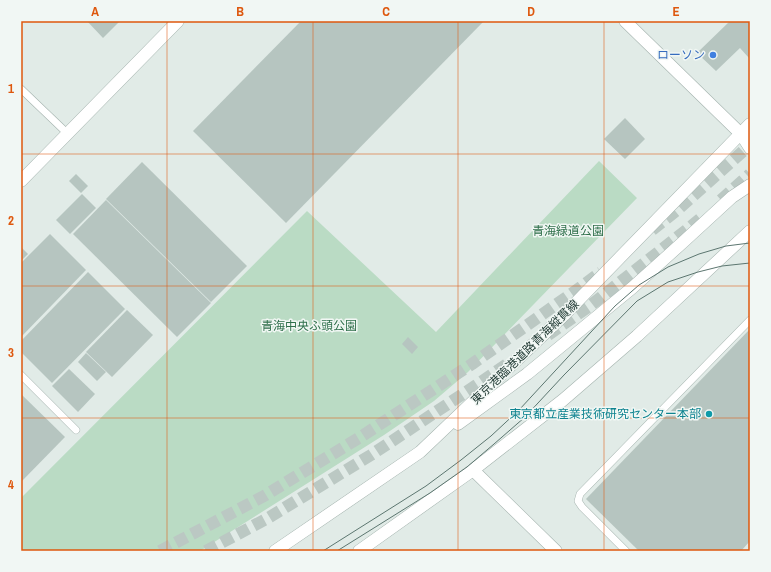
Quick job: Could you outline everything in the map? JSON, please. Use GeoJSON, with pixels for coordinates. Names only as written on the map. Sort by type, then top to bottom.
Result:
{"type":"FeatureCollection","features":[{"type":"Feature","properties":{"kind":"street"},"geometry":{"type":"LineString","coordinates":[[21,181],[178,21]]}},
{"type":"Feature","properties":{"kind":"street"},"geometry":{"type":"LineString","coordinates":[[625,21],[747,137],[750,148]]}},
{"type":"Feature","properties":{"kind":"street","name":"東京港臨港道路青海縦貫線"},"geometry":{"type":"LineString","coordinates":[[275,551],[420,452],[564,315],[747,137],[750,124]]}},
{"type":"Feature","properties":{"kind":"street"},"geometry":{"type":"LineString","coordinates":[[420,452],[527,374],[632,288],[732,197],[750,185]]}},
{"type":"Feature","properties":{"kind":"street"},"geometry":{"type":"LineString","coordinates":[[359,551],[473,470],[574,391],[637,336],[750,231]]}},
{"type":"Feature","properties":{"kind":"street"},"geometry":{"type":"LineString","coordinates":[[473,470],[556,551]]}},
{"type":"Feature","properties":{"kind":"lane"},"geometry":{"type":"LineString","coordinates":[[21,89],[68,134]]}},
{"type":"Feature","properties":{"kind":"lane"},"geometry":{"type":"LineString","coordinates":[[626,551],[582,507],[578,501],[580,494],[750,320]]}},
{"type":"Feature","properties":{"kind":"lane"},"geometry":{"type":"LineString","coordinates":[[21,375],[76,430]]}},
{"type":"Feature","properties":{"kind":"green space","name":"青海中央ふ頭公園"},"geometry":{"type":"Polygon","coordinates":[[[599,161],[637,198],[468,372],[434,401],[384,435],[200,551],[21,551],[21,498],[307,211],[436,332],[599,161]]]}},
{"type":"Feature","properties":{"kind":"building"},"geometry":{"type":"Polygon","coordinates":[[[87,21],[120,21],[103,38],[87,21]]]}},
{"type":"Feature","properties":{"kind":"building"},"geometry":{"type":"Polygon","coordinates":[[[301,21],[484,21],[286,223],[193,131],[301,21]]]}},
{"type":"Feature","properties":{"kind":"building"},"geometry":{"type":"Polygon","coordinates":[[[730,21],[750,21],[750,57],[749,58],[740,48],[716,71],[697,53],[730,21]]]}},
{"type":"Feature","properties":{"kind":"building"},"geometry":{"type":"Polygon","coordinates":[[[625,118],[645,139],[625,159],[604,139],[625,118]]]}},
{"type":"Feature","properties":{"kind":"building"},"geometry":{"type":"Polygon","coordinates":[[[142,162],[247,266],[211,302],[106,199],[142,162]]]}},
{"type":"Feature","properties":{"kind":"building"},"geometry":{"type":"Polygon","coordinates":[[[76,174],[88,186],[81,193],[69,181],[76,174]]]}},
{"type":"Feature","properties":{"kind":"building"},"geometry":{"type":"Polygon","coordinates":[[[82,194],[96,208],[70,234],[56,220],[82,194]]]}},
{"type":"Feature","properties":{"kind":"building"},"geometry":{"type":"Polygon","coordinates":[[[106,200],[211,303],[177,337],[73,234],[106,200]]]}},
{"type":"Feature","properties":{"kind":"building"},"geometry":{"type":"Polygon","coordinates":[[[50,234],[86,270],[21,337],[21,263],[50,234]]]}},
{"type":"Feature","properties":{"kind":"building"},"geometry":{"type":"Polygon","coordinates":[[[21,247],[28,254],[21,261],[21,247]]]}},
{"type":"Feature","properties":{"kind":"building"},"geometry":{"type":"Polygon","coordinates":[[[88,272],[125,309],[52,383],[21,352],[21,341],[88,272]]]}},
{"type":"Feature","properties":{"kind":"building"},"geometry":{"type":"Polygon","coordinates":[[[127,310],[153,335],[112,377],[86,352],[127,310]]]}},
{"type":"Feature","properties":{"kind":"building","name":"東京都立産業技術研究センター本部"},"geometry":{"type":"Polygon","coordinates":[[[750,329],[750,541],[741,551],[639,551],[586,499],[750,329]]]}},
{"type":"Feature","properties":{"kind":"building"},"geometry":{"type":"Polygon","coordinates":[[[408,337],[418,347],[412,354],[402,344],[408,337]]]}},
{"type":"Feature","properties":{"kind":"building"},"geometry":{"type":"Polygon","coordinates":[[[86,353],[106,372],[97,381],[78,362],[86,353]]]}},
{"type":"Feature","properties":{"kind":"building"},"geometry":{"type":"Polygon","coordinates":[[[69,369],[95,394],[78,412],[52,386],[69,369]]]}},
{"type":"Feature","properties":{"kind":"building"},"geometry":{"type":"Polygon","coordinates":[[[21,394],[65,437],[21,482],[21,394]]]}},
{"type":"Feature","properties":{"kind":"tunnel"},"geometry":{"type":"LineString","coordinates":[[652,230],[676,211],[750,145]]}},
{"type":"Feature","properties":{"kind":"tunnel"},"geometry":{"type":"LineString","coordinates":[[721,200],[750,174]]}},
{"type":"Feature","properties":{"kind":"tunnel"},"geometry":{"type":"LineString","coordinates":[[548,335],[591,305],[700,219]]}},
{"type":"Feature","properties":{"kind":"tunnel"},"geometry":{"type":"LineString","coordinates":[[160,551],[264,496],[362,436],[472,364],[601,272]]}},
{"type":"Feature","properties":{"kind":"tunnel"},"geometry":{"type":"LineString","coordinates":[[206,551],[268,518],[371,455],[507,364]]}},
{"type":"Feature","properties":{"kind":"tram line"},"geometry":{"type":"LineString","coordinates":[[323,551],[426,486],[491,436],[519,410],[615,306],[639,285],[668,267],[699,254],[726,246],[750,243]]}},
{"type":"Feature","properties":{"kind":"tram line"},"geometry":{"type":"LineString","coordinates":[[337,551],[430,493],[467,467],[525,417],[637,301],[668,282],[722,266],[750,263]]}},
{"type":"Feature","properties":{"kind":"place","name":"ローソン"},"geometry":{"type":"Point","coordinates":[713,55]}},
{"type":"Feature","properties":{"kind":"place","name":"東京都立産業技術研究センター本部"},"geometry":{"type":"Point","coordinates":[709,414]}},
{"type":"Feature","properties":{"kind":"park label","name":"青海緑道公園"},"geometry":{"type":"Point","coordinates":[568,231]}}]}
